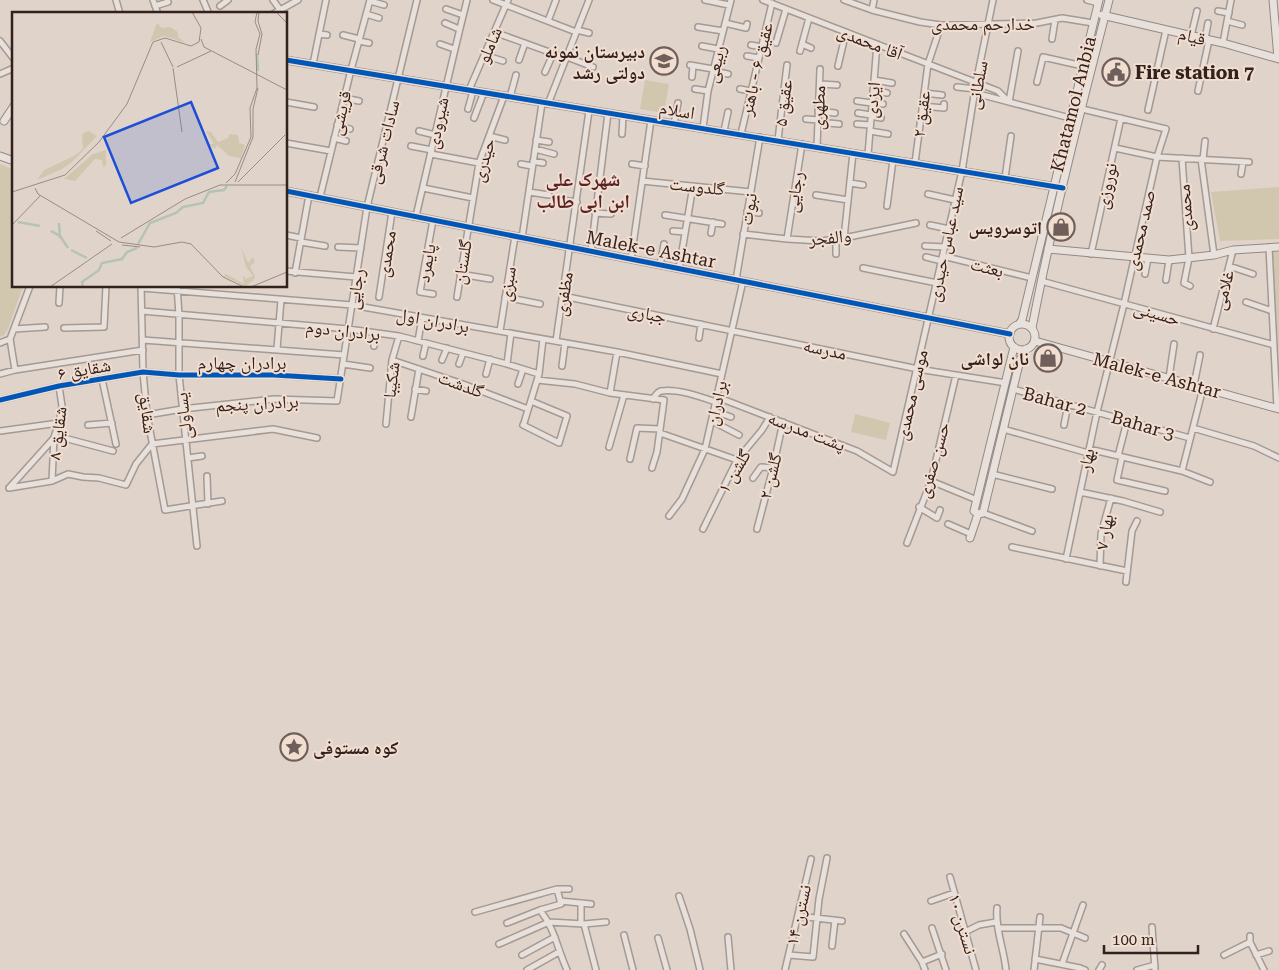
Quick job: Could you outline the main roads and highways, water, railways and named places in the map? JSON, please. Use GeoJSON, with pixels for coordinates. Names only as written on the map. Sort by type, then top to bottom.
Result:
{"type":"FeatureCollection","features":[{"type":"Feature","properties":{"kind":"place","name":"دبیرستان نمونه دولتی رشد"},"geometry":{"type":"Point","coordinates":[664,61]}},
{"type":"Feature","properties":{"kind":"place","name":"Fire station 7"},"geometry":{"type":"Point","coordinates":[1116,72]}},
{"type":"Feature","properties":{"kind":"place","name":"اتوسرویس"},"geometry":{"type":"Point","coordinates":[1061,227]}},
{"type":"Feature","properties":{"kind":"place","name":"نان لواشی"},"geometry":{"type":"Point","coordinates":[1048,358]}},
{"type":"Feature","properties":{"kind":"place","name":"کوه مستوفی"},"geometry":{"type":"Point","coordinates":[294,747]}},
{"type":"Feature","properties":{"kind":"district","name":"شهرک علی ابن ابی طالب"},"geometry":{"type":"Point","coordinates":[583,190]}}]}
